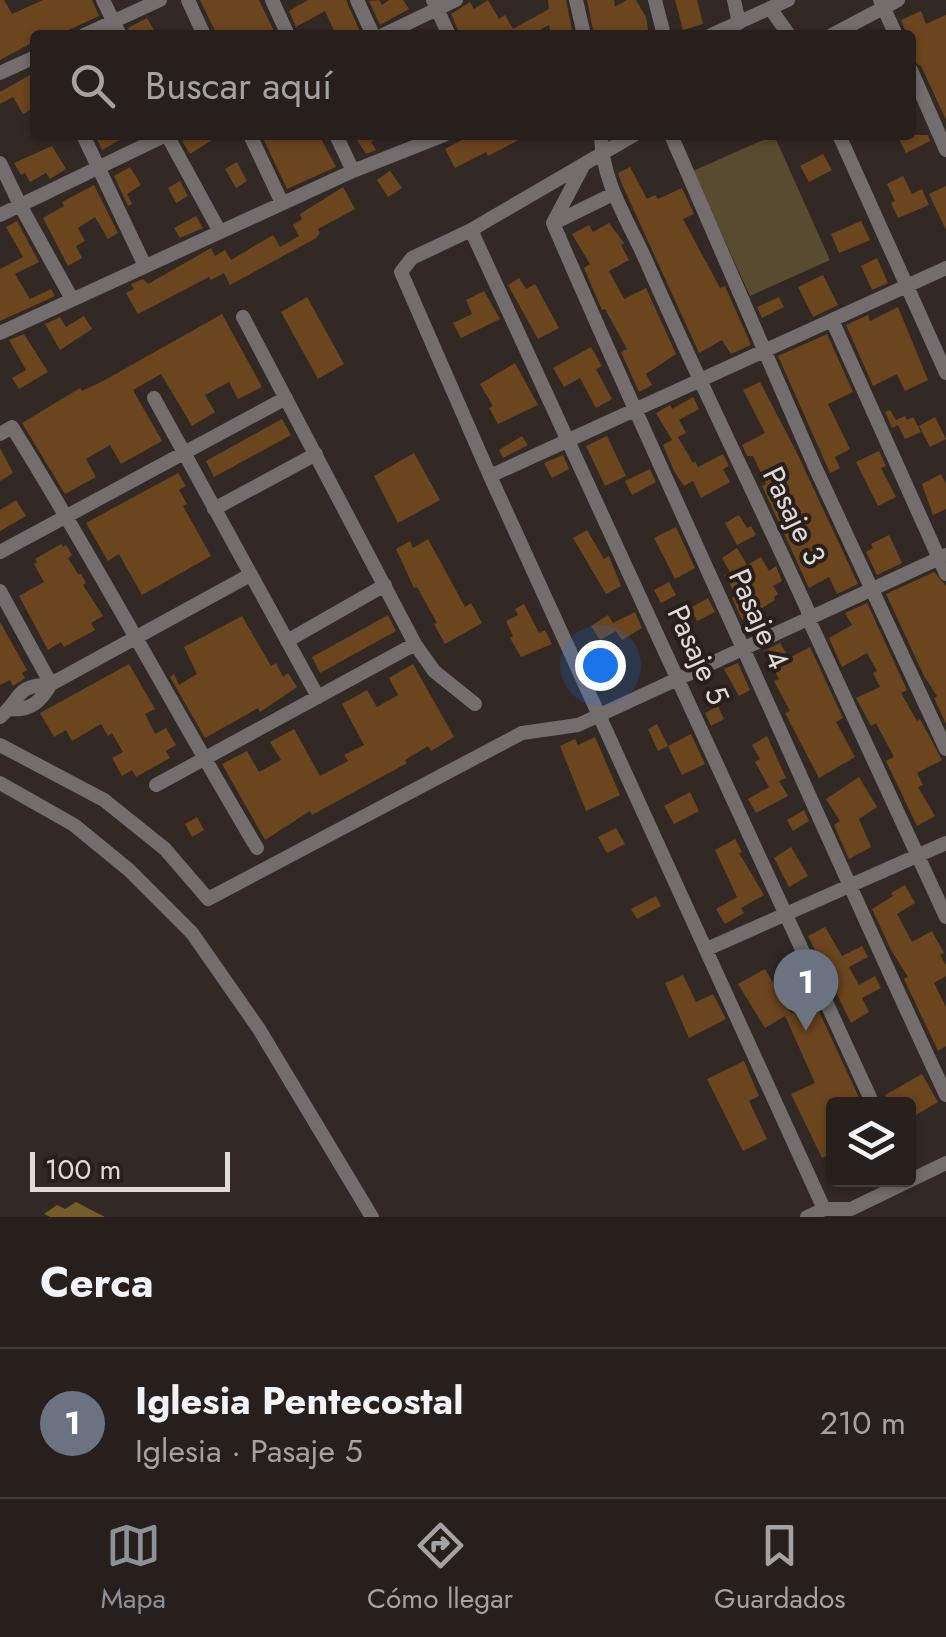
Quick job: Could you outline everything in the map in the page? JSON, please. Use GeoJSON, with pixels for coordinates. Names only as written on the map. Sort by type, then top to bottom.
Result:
{"type":"FeatureCollection","features":[{"type":"Feature","properties":{"kind":"street"},"geometry":{"type":"LineString","coordinates":[[103,0],[116,28],[160,0]]}},
{"type":"Feature","properties":{"kind":"street"},"geometry":{"type":"LineString","coordinates":[[188,0],[202,30]]}},
{"type":"Feature","properties":{"kind":"street"},"geometry":{"type":"LineString","coordinates":[[272,0],[286,30]]}},
{"type":"Feature","properties":{"kind":"street"},"geometry":{"type":"LineString","coordinates":[[356,0],[371,30]]}},
{"type":"Feature","properties":{"kind":"street"},"geometry":{"type":"LineString","coordinates":[[392,30],[435,5],[456,0]]}},
{"type":"Feature","properties":{"kind":"street"},"geometry":{"type":"LineString","coordinates":[[576,0],[583,30]]}},
{"type":"Feature","properties":{"kind":"street"},"geometry":{"type":"LineString","coordinates":[[656,0],[663,30]]}},
{"type":"Feature","properties":{"kind":"street"},"geometry":{"type":"LineString","coordinates":[[734,0],[740,22]]}},
{"type":"Feature","properties":{"kind":"street"},"geometry":{"type":"LineString","coordinates":[[722,30],[788,0]]}},
{"type":"Feature","properties":{"kind":"street"},"geometry":{"type":"LineString","coordinates":[[840,30],[887,2],[895,30]]}},
{"type":"Feature","properties":{"kind":"street"},"geometry":{"type":"LineString","coordinates":[[435,5],[447,30]]}},
{"type":"Feature","properties":{"kind":"street"},"geometry":{"type":"LineString","coordinates":[[770,8],[785,30]]}},
{"type":"Feature","properties":{"kind":"street"},"geometry":{"type":"LineString","coordinates":[[0,74],[30,60]]}},
{"type":"Feature","properties":{"kind":"street"},"geometry":{"type":"LineString","coordinates":[[916,81],[946,150]]}},
{"type":"Feature","properties":{"kind":"street"},"geometry":{"type":"LineString","coordinates":[[85,140],[145,266]]}},
{"type":"Feature","properties":{"kind":"street"},"geometry":{"type":"LineString","coordinates":[[0,214],[156,140]]}},
{"type":"Feature","properties":{"kind":"street"},"geometry":{"type":"LineString","coordinates":[[170,140],[220,232]]}},
{"type":"Feature","properties":{"kind":"street"},"geometry":{"type":"LineString","coordinates":[[252,140],[282,203]]}},
{"type":"Feature","properties":{"kind":"street"},"geometry":{"type":"LineString","coordinates":[[338,140],[353,171]]}},
{"type":"Feature","properties":{"kind":"street"},"geometry":{"type":"LineString","coordinates":[[0,333],[421,140]]}},
{"type":"Feature","properties":{"kind":"street","name":"Pasaje 3"},"geometry":{"type":"LineString","coordinates":[[600,140],[613,194],[785,559],[808,618],[946,917]]}},
{"type":"Feature","properties":{"kind":"street"},"geometry":{"type":"LineString","coordinates":[[625,140],[471,230],[412,258],[402,272],[406,289],[490,476],[824,1209]]}},
{"type":"Feature","properties":{"kind":"street"},"geometry":{"type":"LineString","coordinates":[[673,140],[946,749]]}},
{"type":"Feature","properties":{"kind":"street"},"geometry":{"type":"LineString","coordinates":[[841,140],[946,373]]}},
{"type":"Feature","properties":{"kind":"street"},"geometry":{"type":"LineString","coordinates":[[0,163],[72,300]]}},
{"type":"Feature","properties":{"kind":"street"},"geometry":{"type":"LineString","coordinates":[[553,223],[584,165]]}},
{"type":"Feature","properties":{"kind":"street"},"geometry":{"type":"LineString","coordinates":[[553,223],[613,194]]}},
{"type":"Feature","properties":{"kind":"street","name":"Pasaje 4"},"geometry":{"type":"LineString","coordinates":[[553,223],[633,410],[946,1095]]}},
{"type":"Feature","properties":{"kind":"street","name":"Pasaje 5"},"geometry":{"type":"LineString","coordinates":[[471,230],[870,1097]]}},
{"type":"Feature","properties":{"kind":"street"},"geometry":{"type":"LineString","coordinates":[[490,476],[946,268]]}},
{"type":"Feature","properties":{"kind":"street"},"geometry":{"type":"LineString","coordinates":[[243,317],[415,644],[434,671],[475,704]]}},
{"type":"Feature","properties":{"kind":"street"},"geometry":{"type":"LineString","coordinates":[[832,320],[943,557],[946,574]]}},
{"type":"Feature","properties":{"kind":"street"},"geometry":{"type":"LineString","coordinates":[[154,398],[318,697]]}},
{"type":"Feature","properties":{"kind":"street"},"geometry":{"type":"LineString","coordinates":[[0,552],[286,398]]}},
{"type":"Feature","properties":{"kind":"street"},"geometry":{"type":"LineString","coordinates":[[0,434],[12,428],[68,516],[134,639],[257,848]]}},
{"type":"Feature","properties":{"kind":"street"},"geometry":{"type":"LineString","coordinates":[[214,509],[316,454]]}},
{"type":"Feature","properties":{"kind":"street"},"geometry":{"type":"LineString","coordinates":[[0,745],[104,800],[165,849],[208,899],[522,732],[578,724],[943,557]]}},
{"type":"Feature","properties":{"kind":"street"},"geometry":{"type":"LineString","coordinates":[[5,713],[15,696],[33,685],[51,684],[250,575]]}},
{"type":"Feature","properties":{"kind":"street"},"geometry":{"type":"LineString","coordinates":[[287,641],[385,585]]}},
{"type":"Feature","properties":{"kind":"street"},"geometry":{"type":"LineString","coordinates":[[0,591],[51,684]]}},
{"type":"Feature","properties":{"kind":"street"},"geometry":{"type":"LineString","coordinates":[[156,785],[415,644]]}},
{"type":"Feature","properties":{"kind":"street"},"geometry":{"type":"LineString","coordinates":[[0,783],[74,825],[129,870],[192,933],[259,1029],[372,1217]]}},
{"type":"Feature","properties":{"kind":"street"},"geometry":{"type":"LineString","coordinates":[[707,949],[946,842]]}},
{"type":"Feature","properties":{"kind":"street"},"geometry":{"type":"LineString","coordinates":[[916,1177],[946,1163]]}},
{"type":"Feature","properties":{"kind":"street"},"geometry":{"type":"LineString","coordinates":[[807,1217],[824,1209],[851,1209],[895,1187]]}},
{"type":"Feature","properties":{"kind":"shaded area"},"geometry":{"type":"Polygon","coordinates":[[[763,140],[776,140],[830,260],[750,296],[693,171],[763,140]]]}},
{"type":"Feature","properties":{"kind":"shaded area"},"geometry":{"type":"Polygon","coordinates":[[[76,1202],[105,1217],[44,1214],[57,1205],[65,1209],[76,1202]]]}},
{"type":"Feature","properties":{"kind":"building"},"geometry":{"type":"Polygon","coordinates":[[[0,0],[4,0],[12,14],[43,0],[92,0],[99,16],[69,30],[30,30],[30,44],[0,60],[0,0]]]}},
{"type":"Feature","properties":{"kind":"building"},"geometry":{"type":"Polygon","coordinates":[[[200,0],[259,0],[274,30],[215,30],[200,0]]]}},
{"type":"Feature","properties":{"kind":"building"},"geometry":{"type":"Polygon","coordinates":[[[308,0],[346,0],[359,30],[334,30],[325,11],[296,27],[289,11],[308,0]]]}},
{"type":"Feature","properties":{"kind":"building"},"geometry":{"type":"Polygon","coordinates":[[[379,0],[382,5],[389,0],[403,0],[409,9],[380,25],[369,1],[379,0]]]}},
{"type":"Feature","properties":{"kind":"building"},"geometry":{"type":"Polygon","coordinates":[[[488,0],[499,19],[505,15],[513,29],[549,9],[548,0],[566,0],[572,30],[550,30],[549,25],[540,30],[458,30],[451,14],[470,2],[474,9],[488,0]]]}},
{"type":"Feature","properties":{"kind":"building"},"geometry":{"type":"Polygon","coordinates":[[[587,0],[614,0],[615,7],[636,0],[648,30],[593,30],[587,0]]]}},
{"type":"Feature","properties":{"kind":"building"},"geometry":{"type":"Polygon","coordinates":[[[675,0],[697,0],[703,24],[683,30],[675,0]]]}},
{"type":"Feature","properties":{"kind":"building"},"geometry":{"type":"Polygon","coordinates":[[[921,11],[926,24],[946,15],[946,120],[921,66],[916,63],[916,30],[905,30],[901,20],[921,11]]]}},
{"type":"Feature","properties":{"kind":"building"},"geometry":{"type":"Polygon","coordinates":[[[147,18],[154,30],[129,30],[147,18]]]}},
{"type":"Feature","properties":{"kind":"building"},"geometry":{"type":"Polygon","coordinates":[[[30,75],[30,110],[23,114],[13,97],[0,104],[0,92],[30,75]]]}},
{"type":"Feature","properties":{"kind":"building"},"geometry":{"type":"Polygon","coordinates":[[[928,135],[930,141],[906,153],[900,140],[928,135]]]}},
{"type":"Feature","properties":{"kind":"building"},"geometry":{"type":"Polygon","coordinates":[[[97,140],[119,140],[102,150],[97,140]]]}},
{"type":"Feature","properties":{"kind":"building"},"geometry":{"type":"Polygon","coordinates":[[[184,140],[212,140],[190,154],[184,140]]]}},
{"type":"Feature","properties":{"kind":"building"},"geometry":{"type":"Polygon","coordinates":[[[264,140],[322,140],[336,167],[287,189],[264,140]]]}},
{"type":"Feature","properties":{"kind":"building"},"geometry":{"type":"Polygon","coordinates":[[[357,140],[374,140],[371,142],[376,150],[366,154],[357,140]]]}},
{"type":"Feature","properties":{"kind":"building"},"geometry":{"type":"Polygon","coordinates":[[[462,140],[518,140],[455,168],[445,149],[462,140]]]}},
{"type":"Feature","properties":{"kind":"building"},"geometry":{"type":"Polygon","coordinates":[[[52,146],[66,169],[50,179],[46,173],[30,182],[25,173],[21,175],[14,163],[52,146]]]}},
{"type":"Feature","properties":{"kind":"building"},"geometry":{"type":"Polygon","coordinates":[[[823,154],[832,170],[809,182],[800,166],[823,154]]]}},
{"type":"Feature","properties":{"kind":"building"},"geometry":{"type":"Polygon","coordinates":[[[237,162],[247,181],[236,188],[225,169],[237,162]]]}},
{"type":"Feature","properties":{"kind":"building"},"geometry":{"type":"Polygon","coordinates":[[[130,167],[141,185],[127,194],[132,204],[128,206],[114,176],[130,167]]]}},
{"type":"Feature","properties":{"kind":"building"},"geometry":{"type":"Polygon","coordinates":[[[630,167],[647,199],[655,195],[658,199],[682,188],[694,214],[683,219],[720,288],[725,286],[751,345],[731,354],[722,340],[699,353],[621,182],[618,173],[630,167]]]}},
{"type":"Feature","properties":{"kind":"building"},"geometry":{"type":"Polygon","coordinates":[[[390,171],[402,188],[388,197],[377,180],[390,171]]]}},
{"type":"Feature","properties":{"kind":"building"},"geometry":{"type":"Polygon","coordinates":[[[903,176],[912,194],[922,189],[929,205],[898,218],[887,184],[903,176]]]}},
{"type":"Feature","properties":{"kind":"building"},"geometry":{"type":"Polygon","coordinates":[[[180,181],[188,196],[176,203],[168,188],[180,181]]]}},
{"type":"Feature","properties":{"kind":"building"},"geometry":{"type":"Polygon","coordinates":[[[94,185],[118,233],[108,239],[95,217],[78,228],[85,241],[76,246],[82,258],[68,266],[43,218],[64,206],[62,202],[94,185]]]}},
{"type":"Feature","properties":{"kind":"building"},"geometry":{"type":"Polygon","coordinates":[[[946,186],[946,230],[929,194],[946,186]]]}},
{"type":"Feature","properties":{"kind":"building"},"geometry":{"type":"Polygon","coordinates":[[[343,187],[355,209],[318,229],[316,238],[230,285],[224,273],[211,280],[209,277],[138,314],[126,293],[134,289],[131,284],[143,279],[148,284],[211,248],[215,256],[225,250],[231,260],[273,235],[280,247],[299,236],[293,225],[302,219],[300,214],[343,187]]]}},
{"type":"Feature","properties":{"kind":"building"},"geometry":{"type":"Polygon","coordinates":[[[196,216],[203,228],[180,238],[174,228],[196,216]]]}},
{"type":"Feature","properties":{"kind":"building"},"geometry":{"type":"Polygon","coordinates":[[[17,221],[39,262],[15,274],[30,299],[51,289],[55,296],[0,321],[0,269],[23,257],[6,227],[17,221]]]}},
{"type":"Feature","properties":{"kind":"building"},"geometry":{"type":"Polygon","coordinates":[[[861,221],[870,240],[839,253],[831,234],[861,221]]]}},
{"type":"Feature","properties":{"kind":"building"},"geometry":{"type":"Polygon","coordinates":[[[609,223],[624,243],[621,245],[629,260],[609,271],[624,299],[646,288],[676,354],[646,374],[652,385],[639,392],[621,352],[627,349],[605,309],[602,310],[584,268],[590,264],[572,234],[589,225],[593,232],[609,223]]]}},
{"type":"Feature","properties":{"kind":"building"},"geometry":{"type":"Polygon","coordinates":[[[877,258],[888,283],[872,290],[861,266],[877,258]]]}},
{"type":"Feature","properties":{"kind":"building"},"geometry":{"type":"Polygon","coordinates":[[[823,275],[838,305],[813,317],[798,287],[823,275]]]}},
{"type":"Feature","properties":{"kind":"building"},"geometry":{"type":"Polygon","coordinates":[[[519,278],[526,289],[535,284],[559,328],[538,339],[508,285],[519,278]]]}},
{"type":"Feature","properties":{"kind":"building"},"geometry":{"type":"Polygon","coordinates":[[[484,291],[500,319],[461,338],[453,323],[472,314],[466,300],[484,291]]]}},
{"type":"Feature","properties":{"kind":"building"},"geometry":{"type":"Polygon","coordinates":[[[307,297],[344,364],[318,379],[281,312],[307,297]]]}},
{"type":"Feature","properties":{"kind":"building"},"geometry":{"type":"Polygon","coordinates":[[[779,297],[784,307],[762,318],[757,307],[779,297]]]}},
{"type":"Feature","properties":{"kind":"building"},"geometry":{"type":"Polygon","coordinates":[[[898,307],[928,380],[905,391],[897,374],[873,386],[846,325],[868,315],[870,321],[898,307]]]}},
{"type":"Feature","properties":{"kind":"building"},"geometry":{"type":"Polygon","coordinates":[[[222,314],[262,387],[238,399],[229,382],[205,395],[215,412],[192,426],[161,374],[133,390],[162,441],[121,464],[110,445],[86,459],[96,477],[65,494],[22,423],[222,314]]]}},
{"type":"Feature","properties":{"kind":"building"},"geometry":{"type":"Polygon","coordinates":[[[84,316],[92,329],[60,350],[45,324],[60,317],[66,327],[84,316]]]}},
{"type":"Feature","properties":{"kind":"building"},"geometry":{"type":"Polygon","coordinates":[[[24,334],[48,372],[19,389],[12,378],[26,370],[9,340],[24,334]]]}},
{"type":"Feature","properties":{"kind":"building"},"geometry":{"type":"Polygon","coordinates":[[[827,334],[853,392],[828,404],[850,449],[835,457],[840,468],[830,473],[778,356],[827,334]]]}},
{"type":"Feature","properties":{"kind":"building"},"geometry":{"type":"Polygon","coordinates":[[[591,347],[602,366],[596,369],[612,399],[596,408],[580,378],[564,387],[553,368],[591,347]]]}},
{"type":"Feature","properties":{"kind":"building"},"geometry":{"type":"Polygon","coordinates":[[[515,363],[538,405],[498,424],[480,384],[515,363]]]}},
{"type":"Feature","properties":{"kind":"building"},"geometry":{"type":"Polygon","coordinates":[[[760,382],[858,584],[837,594],[829,577],[809,588],[762,486],[766,484],[753,456],[747,456],[742,445],[765,433],[743,390],[760,382]]]}},
{"type":"Feature","properties":{"kind":"building"},"geometry":{"type":"Polygon","coordinates":[[[693,397],[699,409],[679,420],[686,433],[678,437],[698,467],[723,454],[729,466],[723,469],[730,482],[701,498],[693,481],[684,486],[675,473],[663,445],[672,440],[656,413],[693,397]]]}},
{"type":"Feature","properties":{"kind":"building"},"geometry":{"type":"Polygon","coordinates":[[[890,410],[896,420],[913,417],[921,432],[905,439],[898,425],[892,428],[885,412],[890,410]]]}},
{"type":"Feature","properties":{"kind":"building"},"geometry":{"type":"Polygon","coordinates":[[[935,417],[946,439],[930,447],[919,426],[935,417]]]}},
{"type":"Feature","properties":{"kind":"building"},"geometry":{"type":"Polygon","coordinates":[[[282,419],[291,435],[214,477],[206,461],[282,419]]]}},
{"type":"Feature","properties":{"kind":"building"},"geometry":{"type":"Polygon","coordinates":[[[522,436],[528,445],[503,458],[499,450],[522,436]]]}},
{"type":"Feature","properties":{"kind":"building"},"geometry":{"type":"Polygon","coordinates":[[[607,436],[626,476],[605,486],[586,446],[607,436]]]}},
{"type":"Feature","properties":{"kind":"building"},"geometry":{"type":"Polygon","coordinates":[[[0,448],[13,473],[0,481],[0,448]]]}},
{"type":"Feature","properties":{"kind":"building"},"geometry":{"type":"Polygon","coordinates":[[[879,451],[886,466],[881,468],[896,497],[878,506],[856,462],[879,451]]]}},
{"type":"Feature","properties":{"kind":"building"},"geometry":{"type":"Polygon","coordinates":[[[414,453],[440,500],[398,523],[374,476],[414,453]]]}},
{"type":"Feature","properties":{"kind":"building"},"geometry":{"type":"Polygon","coordinates":[[[563,455],[569,469],[552,478],[544,463],[563,455]]]}},
{"type":"Feature","properties":{"kind":"building"},"geometry":{"type":"Polygon","coordinates":[[[650,469],[656,482],[632,495],[625,481],[650,469]]]}},
{"type":"Feature","properties":{"kind":"building"},"geometry":{"type":"Polygon","coordinates":[[[178,473],[186,486],[179,490],[187,504],[183,506],[211,556],[142,595],[119,554],[108,561],[86,523],[178,473]]]}},
{"type":"Feature","properties":{"kind":"building"},"geometry":{"type":"Polygon","coordinates":[[[941,474],[946,484],[946,509],[933,515],[922,484],[941,474]]]}},
{"type":"Feature","properties":{"kind":"building"},"geometry":{"type":"Polygon","coordinates":[[[16,500],[26,516],[0,531],[0,510],[16,500]]]}},
{"type":"Feature","properties":{"kind":"building"},"geometry":{"type":"Polygon","coordinates":[[[739,515],[756,535],[737,545],[725,523],[739,515]]]}},
{"type":"Feature","properties":{"kind":"building"},"geometry":{"type":"Polygon","coordinates":[[[676,527],[695,568],[675,579],[654,538],[676,527]]]}},
{"type":"Feature","properties":{"kind":"building"},"geometry":{"type":"Polygon","coordinates":[[[587,530],[604,559],[609,556],[621,586],[606,594],[573,538],[587,530]]]}},
{"type":"Feature","properties":{"kind":"building"},"geometry":{"type":"Polygon","coordinates":[[[889,535],[902,563],[877,575],[866,552],[873,548],[871,544],[889,535]]]}},
{"type":"Feature","properties":{"kind":"building"},"geometry":{"type":"Polygon","coordinates":[[[428,539],[465,607],[471,603],[482,623],[445,644],[396,549],[410,541],[413,548],[428,539]]]}},
{"type":"Feature","properties":{"kind":"building"},"geometry":{"type":"Polygon","coordinates":[[[61,544],[72,555],[68,558],[103,616],[91,623],[95,630],[64,647],[61,642],[48,650],[19,596],[44,582],[35,559],[61,544]]]}},
{"type":"Feature","properties":{"kind":"building"},"geometry":{"type":"Polygon","coordinates":[[[737,548],[747,565],[761,557],[769,571],[776,566],[782,581],[773,586],[778,594],[775,600],[742,620],[732,598],[736,595],[724,575],[730,572],[722,558],[737,548]]]}},
{"type":"Feature","properties":{"kind":"building"},"geometry":{"type":"Polygon","coordinates":[[[934,572],[946,586],[946,724],[934,698],[937,696],[886,594],[934,572]]]}},
{"type":"Feature","properties":{"kind":"building"},"geometry":{"type":"Polygon","coordinates":[[[669,582],[676,595],[661,603],[654,590],[669,582]]]}},
{"type":"Feature","properties":{"kind":"building"},"geometry":{"type":"Polygon","coordinates":[[[708,598],[715,612],[697,621],[690,608],[708,598]]]}},
{"type":"Feature","properties":{"kind":"building"},"geometry":{"type":"Polygon","coordinates":[[[867,603],[907,690],[901,693],[942,760],[917,773],[923,785],[918,787],[935,816],[917,826],[886,761],[894,757],[876,723],[871,726],[856,698],[880,687],[873,673],[877,671],[867,653],[842,667],[829,638],[852,625],[845,613],[867,603]]]}},
{"type":"Feature","properties":{"kind":"building"},"geometry":{"type":"Polygon","coordinates":[[[524,604],[539,633],[545,630],[552,644],[521,657],[506,621],[518,615],[515,609],[524,604]]]}},
{"type":"Feature","properties":{"kind":"building"},"geometry":{"type":"Polygon","coordinates":[[[635,612],[642,628],[622,640],[616,631],[600,640],[591,626],[608,615],[613,623],[635,612]]]}},
{"type":"Feature","properties":{"kind":"building"},"geometry":{"type":"Polygon","coordinates":[[[388,615],[396,631],[320,673],[312,657],[388,615]]]}},
{"type":"Feature","properties":{"kind":"building"},"geometry":{"type":"Polygon","coordinates":[[[242,616],[271,666],[276,663],[283,677],[288,673],[297,687],[260,712],[258,708],[205,738],[170,677],[174,674],[179,685],[197,674],[184,647],[242,616]]]}},
{"type":"Feature","properties":{"kind":"building"},"geometry":{"type":"Polygon","coordinates":[[[0,622],[27,670],[22,673],[25,678],[13,686],[10,680],[0,685],[0,622]]]}},
{"type":"Feature","properties":{"kind":"building"},"geometry":{"type":"Polygon","coordinates":[[[780,643],[789,658],[810,647],[843,718],[836,722],[855,757],[819,778],[785,713],[790,711],[764,651],[780,643]]]}},
{"type":"Feature","properties":{"kind":"building"},"geometry":{"type":"Polygon","coordinates":[[[738,663],[750,690],[739,696],[724,669],[738,663]]]}},
{"type":"Feature","properties":{"kind":"building"},"geometry":{"type":"Polygon","coordinates":[[[129,664],[155,709],[145,714],[155,734],[166,728],[176,745],[166,751],[170,758],[136,777],[132,770],[122,776],[112,758],[123,752],[112,733],[108,736],[101,724],[72,741],[66,730],[54,737],[40,713],[129,664]]]}},
{"type":"Feature","properties":{"kind":"building"},"geometry":{"type":"Polygon","coordinates":[[[413,664],[454,737],[431,751],[428,746],[405,760],[407,763],[312,815],[310,811],[265,840],[222,764],[247,751],[259,772],[281,760],[270,742],[294,729],[320,776],[348,761],[344,755],[364,745],[342,704],[367,690],[377,707],[398,695],[389,678],[413,664]]]}},
{"type":"Feature","properties":{"kind":"building"},"geometry":{"type":"Polygon","coordinates":[[[718,706],[724,719],[711,726],[705,713],[718,706]]]}},
{"type":"Feature","properties":{"kind":"building"},"geometry":{"type":"Polygon","coordinates":[[[657,724],[668,746],[658,751],[648,729],[657,724]]]}},
{"type":"Feature","properties":{"kind":"building"},"geometry":{"type":"Polygon","coordinates":[[[691,734],[705,764],[682,775],[668,746],[691,734]]]}},
{"type":"Feature","properties":{"kind":"building"},"geometry":{"type":"Polygon","coordinates":[[[767,736],[786,778],[779,781],[788,796],[756,813],[748,799],[769,787],[755,762],[760,759],[752,745],[767,736]]]}},
{"type":"Feature","properties":{"kind":"building"},"geometry":{"type":"Polygon","coordinates":[[[595,737],[620,795],[586,811],[560,746],[575,739],[578,745],[595,737]]]}},
{"type":"Feature","properties":{"kind":"building"},"geometry":{"type":"Polygon","coordinates":[[[859,777],[877,807],[859,819],[871,847],[849,859],[834,825],[840,821],[826,799],[859,777]]]}},
{"type":"Feature","properties":{"kind":"building"},"geometry":{"type":"Polygon","coordinates":[[[690,792],[699,811],[674,824],[664,806],[690,792]]]}},
{"type":"Feature","properties":{"kind":"building"},"geometry":{"type":"Polygon","coordinates":[[[804,810],[809,821],[793,831],[787,820],[804,810]]]}},
{"type":"Feature","properties":{"kind":"building"},"geometry":{"type":"Polygon","coordinates":[[[197,817],[204,830],[192,837],[185,824],[197,817]]]}},
{"type":"Feature","properties":{"kind":"building"},"geometry":{"type":"Polygon","coordinates":[[[616,828],[625,844],[607,853],[598,837],[616,828]]]}},
{"type":"Feature","properties":{"kind":"building"},"geometry":{"type":"Polygon","coordinates":[[[735,839],[764,895],[741,908],[744,913],[725,924],[716,909],[737,897],[715,850],[735,839]]]}},
{"type":"Feature","properties":{"kind":"building"},"geometry":{"type":"Polygon","coordinates":[[[791,847],[808,876],[789,887],[774,858],[791,847]]]}},
{"type":"Feature","properties":{"kind":"building"},"geometry":{"type":"Polygon","coordinates":[[[905,885],[915,903],[897,914],[912,942],[932,931],[944,953],[940,955],[946,965],[946,976],[934,983],[946,1007],[946,1046],[938,1051],[904,979],[908,977],[872,909],[905,885]]]}},
{"type":"Feature","properties":{"kind":"building"},"geometry":{"type":"Polygon","coordinates":[[[656,896],[661,906],[637,919],[631,909],[656,896]]]}},
{"type":"Feature","properties":{"kind":"building"},"geometry":{"type":"Polygon","coordinates":[[[825,927],[842,956],[862,946],[868,957],[849,967],[859,985],[875,976],[881,988],[862,998],[869,1012],[851,1023],[808,936],[825,927]]]}},
{"type":"Feature","properties":{"kind":"building"},"geometry":{"type":"Polygon","coordinates":[[[765,969],[791,1013],[815,1003],[859,1097],[826,1097],[826,1156],[822,1158],[791,1094],[815,1083],[785,1016],[765,1028],[738,984],[765,969]]]}},
{"type":"Feature","properties":{"kind":"building"},"geometry":{"type":"Polygon","coordinates":[[[683,975],[696,1002],[713,994],[726,1019],[689,1038],[665,983],[683,975]]]}},
{"type":"Feature","properties":{"kind":"building"},"geometry":{"type":"Polygon","coordinates":[[[744,1061],[759,1096],[749,1101],[767,1139],[743,1151],[707,1079],[744,1061]]]}},
{"type":"Feature","properties":{"kind":"building"},"geometry":{"type":"Polygon","coordinates":[[[922,1074],[938,1102],[916,1115],[916,1097],[885,1095],[922,1074]]]}},
{"type":"Feature","properties":{"kind":"place","name":"Iglesia Pentecostal"},"geometry":{"type":"Point","coordinates":[806,1031]}}]}
